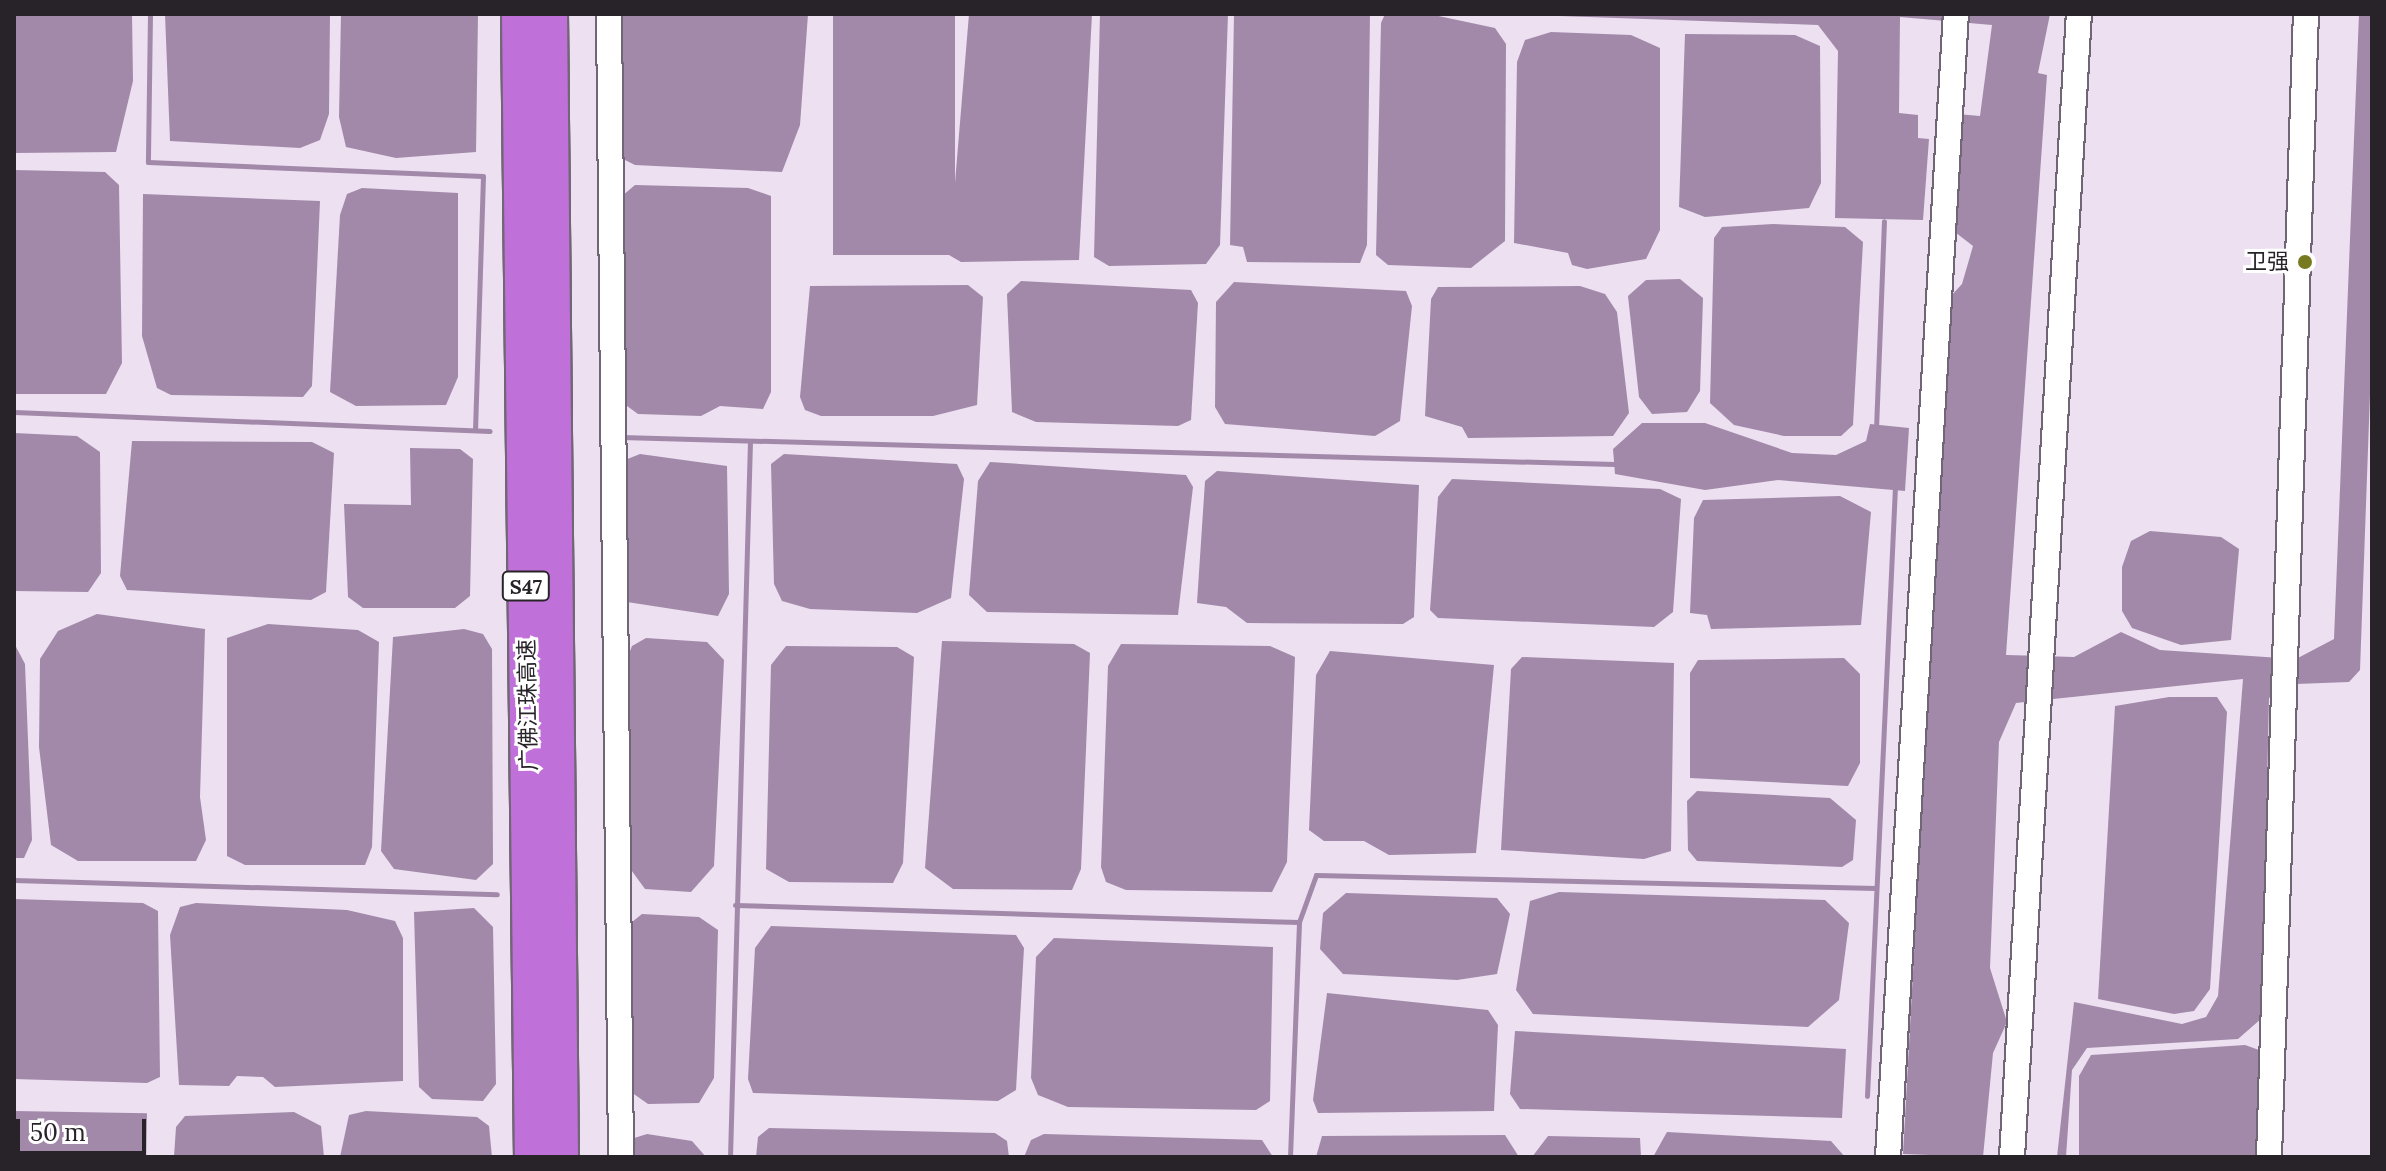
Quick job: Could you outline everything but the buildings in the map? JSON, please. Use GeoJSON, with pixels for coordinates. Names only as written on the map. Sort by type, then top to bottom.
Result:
{"type":"FeatureCollection","features":[{"type":"Feature","properties":{"kind":"highway","name":"广佛江珠高速"},"geometry":{"type":"LineString","coordinates":[[520,14],[533,1157]]}},
{"type":"Feature","properties":{"kind":"highway","name":"广佛江珠高速"},"geometry":{"type":"LineString","coordinates":[[549,14],[560,1157]]}},
{"type":"Feature","properties":{"kind":"street"},"geometry":{"type":"LineString","coordinates":[[609,14],[621,1157]]}},
{"type":"Feature","properties":{"kind":"street"},"geometry":{"type":"LineString","coordinates":[[1888,1157],[1956,14]]}},
{"type":"Feature","properties":{"kind":"street"},"geometry":{"type":"LineString","coordinates":[[2012,1157],[2079,14]]}},
{"type":"Feature","properties":{"kind":"street"},"geometry":{"type":"LineString","coordinates":[[2269,1157],[2306,14]]}},
{"type":"Feature","properties":{"kind":"shaded area"},"geometry":{"type":"Polygon","coordinates":[[[14,14],[132,14],[133,81],[116,152],[14,153],[14,14]]]}},
{"type":"Feature","properties":{"kind":"shaded area"},"geometry":{"type":"Polygon","coordinates":[[[165,14],[330,14],[329,114],[320,140],[300,148],[170,141],[165,14]]]}},
{"type":"Feature","properties":{"kind":"shaded area"},"geometry":{"type":"Polygon","coordinates":[[[341,14],[478,14],[476,152],[396,158],[346,147],[339,117],[341,14]]]}},
{"type":"Feature","properties":{"kind":"shaded area"},"geometry":{"type":"Polygon","coordinates":[[[617,14],[808,14],[800,125],[782,172],[635,165],[621,158],[617,14]]]}},
{"type":"Feature","properties":{"kind":"shaded area"},"geometry":{"type":"Polygon","coordinates":[[[833,14],[955,14],[955,255],[833,255],[833,14]]]}},
{"type":"Feature","properties":{"kind":"shaded area"},"geometry":{"type":"Polygon","coordinates":[[[969,14],[1092,14],[1079,260],[961,262],[949,255],[969,14]]]}},
{"type":"Feature","properties":{"kind":"shaded area"},"geometry":{"type":"Polygon","coordinates":[[[1100,14],[1228,14],[1220,245],[1206,264],[1109,266],[1094,257],[1100,14]]]}},
{"type":"Feature","properties":{"kind":"shaded area"},"geometry":{"type":"Polygon","coordinates":[[[1234,14],[1370,14],[1367,245],[1360,263],[1247,262],[1243,247],[1230,245],[1234,14]]]}},
{"type":"Feature","properties":{"kind":"shaded area"},"geometry":{"type":"Polygon","coordinates":[[[1385,14],[1429,14],[1495,28],[1506,44],[1505,241],[1471,268],[1388,265],[1376,255],[1381,23],[1385,14]]]}},
{"type":"Feature","properties":{"kind":"shaded area"},"geometry":{"type":"Polygon","coordinates":[[[1502,14],[2050,14],[2038,73],[2047,75],[2006,655],[2074,657],[2121,632],[2160,650],[2296,659],[2334,639],[2359,14],[2372,14],[2372,339],[2360,670],[2349,682],[2296,684],[2269,698],[2262,1018],[2238,1039],[2087,1048],[2072,1070],[2066,1157],[2057,1157],[2074,1002],[2182,1024],[2206,1017],[2218,996],[2243,679],[2016,703],[1999,742],[1990,968],[2007,1022],[1993,1053],[1983,1157],[1903,1154],[1950,297],[1962,284],[1973,246],[1951,229],[1957,114],[1980,116],[1992,25],[1900,17],[1899,113],[1918,115],[1918,138],[1929,139],[1923,220],[1835,218],[1838,51],[1818,25],[1502,14]]]}},
{"type":"Feature","properties":{"kind":"shaded area"},"geometry":{"type":"Polygon","coordinates":[[[1551,32],[1631,35],[1660,48],[1660,230],[1646,259],[1587,269],[1572,265],[1568,253],[1514,243],[1517,62],[1525,40],[1551,32]]]}},
{"type":"Feature","properties":{"kind":"shaded area"},"geometry":{"type":"Polygon","coordinates":[[[1685,34],[1795,35],[1820,46],[1821,183],[1809,208],[1705,217],[1679,207],[1685,34]]]}},
{"type":"Feature","properties":{"kind":"shaded area"},"geometry":{"type":"Polygon","coordinates":[[[14,170],[105,172],[119,185],[122,363],[106,394],[14,394],[14,170]]]}},
{"type":"Feature","properties":{"kind":"shaded area"},"geometry":{"type":"Polygon","coordinates":[[[635,185],[748,188],[771,196],[771,392],[763,409],[720,406],[701,416],[638,414],[623,403],[622,196],[635,185]]]}},
{"type":"Feature","properties":{"kind":"shaded area"},"geometry":{"type":"Polygon","coordinates":[[[362,188],[458,193],[458,377],[446,405],[356,406],[330,392],[340,215],[347,194],[362,188]]]}},
{"type":"Feature","properties":{"kind":"shaded area"},"geometry":{"type":"Polygon","coordinates":[[[143,194],[320,201],[312,386],[303,397],[171,395],[157,388],[142,336],[143,194]]]}},
{"type":"Feature","properties":{"kind":"shaded area"},"geometry":{"type":"Polygon","coordinates":[[[1773,224],[1845,227],[1863,242],[1853,425],[1841,436],[1784,436],[1734,425],[1710,403],[1714,238],[1722,227],[1773,224]]]}},
{"type":"Feature","properties":{"kind":"shaded area"},"geometry":{"type":"Polygon","coordinates":[[[1680,279],[1703,298],[1700,391],[1687,412],[1652,414],[1639,397],[1628,296],[1646,280],[1680,279]]]}},
{"type":"Feature","properties":{"kind":"shaded area"},"geometry":{"type":"Polygon","coordinates":[[[1021,281],[1191,290],[1198,303],[1191,420],[1178,426],[1036,422],[1012,412],[1007,294],[1021,281]]]}},
{"type":"Feature","properties":{"kind":"shaded area"},"geometry":{"type":"Polygon","coordinates":[[[1234,282],[1406,291],[1412,306],[1400,421],[1375,436],[1225,424],[1215,407],[1216,302],[1234,282]]]}},
{"type":"Feature","properties":{"kind":"shaded area"},"geometry":{"type":"Polygon","coordinates":[[[968,285],[983,297],[977,405],[933,416],[821,416],[805,410],[800,397],[810,286],[968,285]]]}},
{"type":"Feature","properties":{"kind":"shaded area"},"geometry":{"type":"Polygon","coordinates":[[[1580,286],[1605,294],[1617,312],[1629,413],[1613,436],[1468,438],[1462,427],[1425,416],[1431,299],[1438,287],[1580,286]]]}},
{"type":"Feature","properties":{"kind":"shaded area"},"geometry":{"type":"Polygon","coordinates":[[[1642,423],[1705,423],[1792,453],[1836,455],[1866,441],[1870,424],[1909,428],[1905,491],[1778,480],[1705,490],[1615,474],[1613,449],[1642,423]]]}},
{"type":"Feature","properties":{"kind":"shaded area"},"geometry":{"type":"Polygon","coordinates":[[[14,433],[77,436],[100,452],[101,573],[88,592],[14,591],[14,433]]]}},
{"type":"Feature","properties":{"kind":"shaded area"},"geometry":{"type":"Polygon","coordinates":[[[132,441],[312,442],[334,453],[326,592],[311,600],[127,590],[120,576],[132,441]]]}},
{"type":"Feature","properties":{"kind":"shaded area"},"geometry":{"type":"Polygon","coordinates":[[[410,448],[460,449],[473,459],[470,596],[455,608],[363,608],[348,597],[344,504],[411,505],[410,448]]]}},
{"type":"Feature","properties":{"kind":"shaded area"},"geometry":{"type":"Polygon","coordinates":[[[640,454],[727,466],[729,594],[718,616],[627,602],[625,460],[640,454]]]}},
{"type":"Feature","properties":{"kind":"shaded area"},"geometry":{"type":"Polygon","coordinates":[[[784,454],[957,464],[964,479],[951,598],[917,613],[810,609],[782,601],[774,584],[771,464],[784,454]]]}},
{"type":"Feature","properties":{"kind":"shaded area"},"geometry":{"type":"Polygon","coordinates":[[[990,462],[1186,475],[1193,487],[1178,615],[987,612],[969,595],[978,481],[990,462]]]}},
{"type":"Feature","properties":{"kind":"shaded area"},"geometry":{"type":"Polygon","coordinates":[[[1217,471],[1419,485],[1414,617],[1403,624],[1247,623],[1226,607],[1197,603],[1205,481],[1217,471]]]}},
{"type":"Feature","properties":{"kind":"shaded area"},"geometry":{"type":"Polygon","coordinates":[[[1452,479],[1660,489],[1681,499],[1673,612],[1654,627],[1438,618],[1430,610],[1438,497],[1452,479]]]}},
{"type":"Feature","properties":{"kind":"shaded area"},"geometry":{"type":"Polygon","coordinates":[[[1840,496],[1871,512],[1861,625],[1711,629],[1707,615],[1690,613],[1694,518],[1703,500],[1840,496]]]}},
{"type":"Feature","properties":{"kind":"shaded area"},"geometry":{"type":"Polygon","coordinates":[[[2150,531],[2221,537],[2239,549],[2231,640],[2181,645],[2132,628],[2122,611],[2122,567],[2131,541],[2150,531]]]}},
{"type":"Feature","properties":{"kind":"shaded area"},"geometry":{"type":"Polygon","coordinates":[[[97,614],[205,629],[200,797],[206,840],[196,861],[78,861],[51,845],[39,747],[40,659],[58,631],[97,614]]]}},
{"type":"Feature","properties":{"kind":"shaded area"},"geometry":{"type":"Polygon","coordinates":[[[268,624],[358,630],[379,642],[372,847],[365,865],[245,865],[227,856],[227,638],[268,624]]]}},
{"type":"Feature","properties":{"kind":"shaded area"},"geometry":{"type":"Polygon","coordinates":[[[464,629],[483,634],[492,649],[493,864],[476,880],[394,869],[381,851],[393,637],[464,629]]]}},
{"type":"Feature","properties":{"kind":"shaded area"},"geometry":{"type":"Polygon","coordinates":[[[646,638],[707,642],[724,660],[714,866],[691,892],[645,889],[629,867],[626,661],[632,646],[646,638]]]}},
{"type":"Feature","properties":{"kind":"shaded area"},"geometry":{"type":"Polygon","coordinates":[[[942,641],[1074,644],[1090,653],[1081,869],[1072,890],[953,889],[925,868],[942,641]]]}},
{"type":"Feature","properties":{"kind":"shaded area"},"geometry":{"type":"Polygon","coordinates":[[[14,643],[25,664],[32,840],[24,858],[14,858],[14,643]]]}},
{"type":"Feature","properties":{"kind":"shaded area"},"geometry":{"type":"Polygon","coordinates":[[[1121,644],[1270,646],[1295,657],[1287,862],[1272,892],[1126,890],[1106,882],[1101,867],[1108,666],[1121,644]]]}},
{"type":"Feature","properties":{"kind":"shaded area"},"geometry":{"type":"Polygon","coordinates":[[[786,646],[897,647],[914,657],[903,863],[893,883],[789,882],[766,869],[771,665],[786,646]]]}},
{"type":"Feature","properties":{"kind":"shaded area"},"geometry":{"type":"Polygon","coordinates":[[[1330,651],[1494,665],[1476,853],[1389,855],[1364,841],[1324,841],[1309,830],[1316,675],[1330,651]]]}},
{"type":"Feature","properties":{"kind":"shaded area"},"geometry":{"type":"Polygon","coordinates":[[[1522,657],[1674,663],[1671,851],[1644,859],[1501,850],[1511,669],[1522,657]]]}},
{"type":"Feature","properties":{"kind":"shaded area"},"geometry":{"type":"Polygon","coordinates":[[[1844,658],[1860,674],[1860,763],[1848,786],[1690,778],[1690,673],[1698,660],[1844,658]]]}},
{"type":"Feature","properties":{"kind":"shaded area"},"geometry":{"type":"Polygon","coordinates":[[[2169,697],[2217,697],[2227,712],[2210,989],[2194,1011],[2174,1014],[2098,999],[2115,706],[2169,697]]]}},
{"type":"Feature","properties":{"kind":"shaded area"},"geometry":{"type":"Polygon","coordinates":[[[1697,791],[1830,798],[1856,820],[1853,860],[1842,867],[1697,861],[1688,850],[1687,801],[1697,791]]]}},
{"type":"Feature","properties":{"kind":"shaded area"},"geometry":{"type":"Polygon","coordinates":[[[1559,892],[1825,900],[1849,923],[1839,1000],[1808,1027],[1533,1014],[1516,990],[1530,901],[1559,892]]]}},
{"type":"Feature","properties":{"kind":"shaded area"},"geometry":{"type":"Polygon","coordinates":[[[1346,893],[1497,898],[1510,914],[1497,974],[1457,980],[1343,974],[1320,949],[1323,913],[1346,893]]]}},
{"type":"Feature","properties":{"kind":"shaded area"},"geometry":{"type":"Polygon","coordinates":[[[14,899],[143,903],[158,911],[160,1077],[147,1083],[14,1079],[14,899]]]}},
{"type":"Feature","properties":{"kind":"shaded area"},"geometry":{"type":"Polygon","coordinates":[[[196,903],[347,910],[395,921],[403,938],[403,1081],[275,1087],[263,1077],[237,1076],[229,1086],[179,1085],[170,935],[180,907],[196,903]]]}},
{"type":"Feature","properties":{"kind":"shaded area"},"geometry":{"type":"Polygon","coordinates":[[[474,908],[493,927],[496,1084],[483,1101],[432,1099],[419,1087],[414,912],[474,908]]]}},
{"type":"Feature","properties":{"kind":"shaded area"},"geometry":{"type":"Polygon","coordinates":[[[642,914],[699,917],[718,930],[714,1078],[699,1103],[648,1104],[631,1092],[627,926],[642,914]]]}},
{"type":"Feature","properties":{"kind":"shaded area"},"geometry":{"type":"Polygon","coordinates":[[[771,926],[1016,935],[1024,948],[1016,1090],[998,1101],[753,1093],[748,1079],[755,948],[771,926]]]}},
{"type":"Feature","properties":{"kind":"shaded area"},"geometry":{"type":"Polygon","coordinates":[[[1054,938],[1273,947],[1270,1101],[1256,1110],[1068,1107],[1038,1095],[1031,1078],[1036,957],[1054,938]]]}},
{"type":"Feature","properties":{"kind":"shaded area"},"geometry":{"type":"Polygon","coordinates":[[[1327,993],[1488,1010],[1498,1025],[1494,1111],[1318,1113],[1313,1100],[1327,993]]]}},
{"type":"Feature","properties":{"kind":"shaded area"},"geometry":{"type":"Polygon","coordinates":[[[1515,1031],[1846,1049],[1842,1118],[1520,1109],[1510,1094],[1515,1031]]]}},
{"type":"Feature","properties":{"kind":"shaded area"},"geometry":{"type":"Polygon","coordinates":[[[2245,1045],[2259,1050],[2258,1157],[2079,1157],[2079,1076],[2091,1055],[2245,1045]]]}},
{"type":"Feature","properties":{"kind":"shaded area"},"geometry":{"type":"Polygon","coordinates":[[[14,1111],[147,1113],[146,1157],[14,1157],[14,1111]]]}},
{"type":"Feature","properties":{"kind":"shaded area"},"geometry":{"type":"Polygon","coordinates":[[[366,1111],[477,1117],[489,1126],[492,1157],[340,1157],[349,1115],[366,1111]]]}},
{"type":"Feature","properties":{"kind":"shaded area"},"geometry":{"type":"Polygon","coordinates":[[[294,1112],[321,1126],[324,1157],[174,1157],[176,1127],[185,1116],[294,1112]]]}},
{"type":"Feature","properties":{"kind":"shaded area"},"geometry":{"type":"Polygon","coordinates":[[[769,1128],[995,1133],[1007,1141],[1009,1157],[756,1157],[758,1137],[769,1128]]]}},
{"type":"Feature","properties":{"kind":"shaded area"},"geometry":{"type":"Polygon","coordinates":[[[1667,1132],[1831,1141],[1845,1157],[1653,1157],[1667,1132]]]}},
{"type":"Feature","properties":{"kind":"shaded area"},"geometry":{"type":"Polygon","coordinates":[[[647,1134],[692,1141],[706,1157],[628,1157],[631,1139],[647,1134]]]}},
{"type":"Feature","properties":{"kind":"shaded area"},"geometry":{"type":"Polygon","coordinates":[[[1044,1134],[1262,1140],[1273,1157],[1024,1157],[1031,1140],[1044,1134]]]}},
{"type":"Feature","properties":{"kind":"shaded area"},"geometry":{"type":"Polygon","coordinates":[[[1505,1135],[1519,1157],[1316,1157],[1322,1136],[1505,1135]]]}},
{"type":"Feature","properties":{"kind":"shaded area"},"geometry":{"type":"Polygon","coordinates":[[[1548,1136],[1640,1138],[1641,1157],[1532,1157],[1548,1136]]]}},
{"type":"Feature","properties":{"kind":"waterway"},"geometry":{"type":"LineString","coordinates":[[150,14],[148,162],[483,176],[475,430]]}},
{"type":"Feature","properties":{"kind":"waterway"},"geometry":{"type":"LineString","coordinates":[[1876,429],[1884,221]]}},
{"type":"Feature","properties":{"kind":"waterway"},"geometry":{"type":"LineString","coordinates":[[14,412],[490,431]]}},
{"type":"Feature","properties":{"kind":"waterway"},"geometry":{"type":"LineString","coordinates":[[621,437],[1615,464]]}},
{"type":"Feature","properties":{"kind":"waterway"},"geometry":{"type":"LineString","coordinates":[[730,1157],[750,441]]}},
{"type":"Feature","properties":{"kind":"waterway"},"geometry":{"type":"LineString","coordinates":[[1867,1096],[1895,487]]}},
{"type":"Feature","properties":{"kind":"waterway"},"geometry":{"type":"LineString","coordinates":[[1290,1157],[1299,922],[1316,875],[1876,888]]}},
{"type":"Feature","properties":{"kind":"waterway"},"geometry":{"type":"LineString","coordinates":[[14,880],[497,894]]}},
{"type":"Feature","properties":{"kind":"waterway"},"geometry":{"type":"LineString","coordinates":[[735,905],[1299,922]]}},
{"type":"Feature","properties":{"kind":"place","name":"卫强"},"geometry":{"type":"Point","coordinates":[2305,262]}}]}
